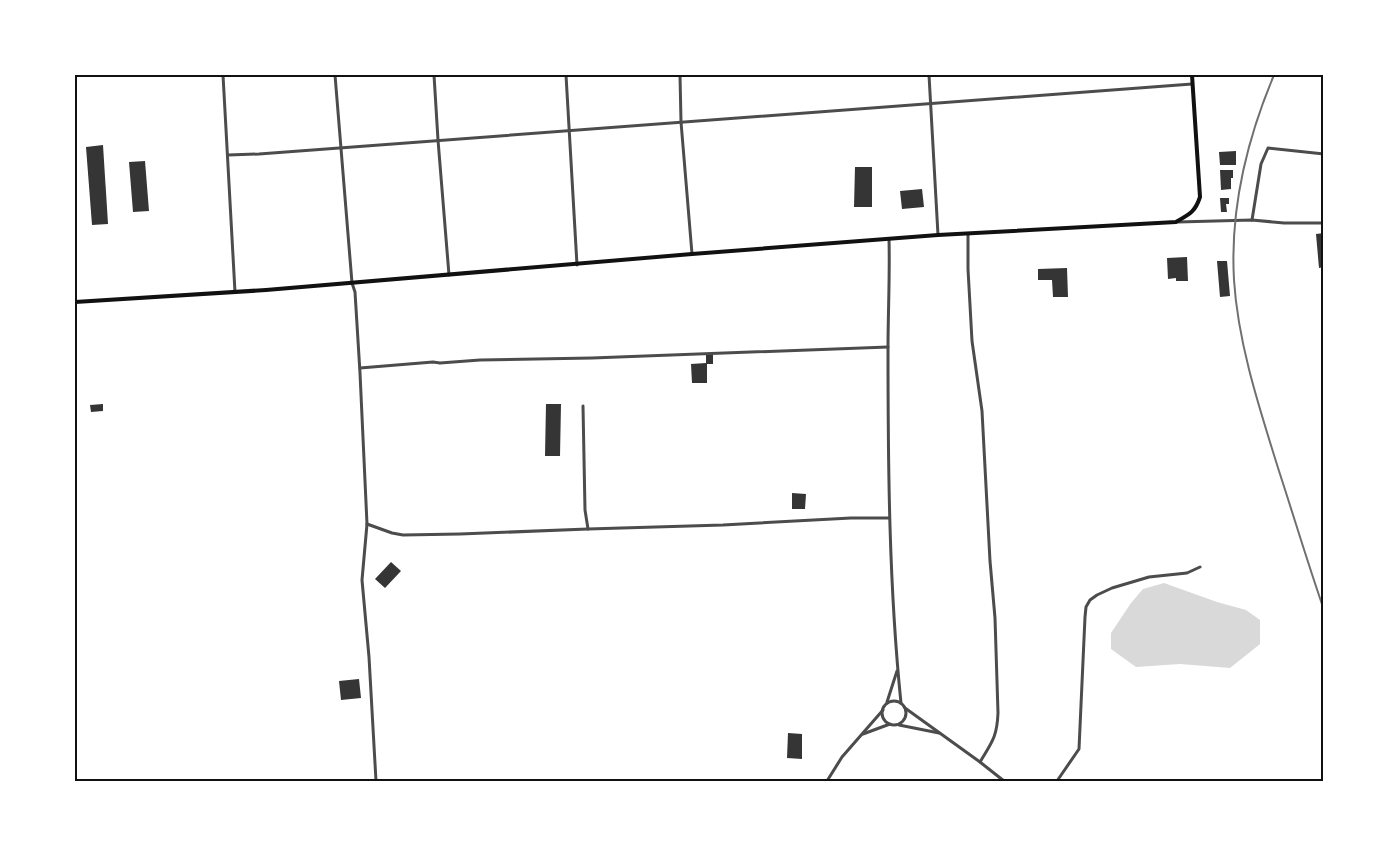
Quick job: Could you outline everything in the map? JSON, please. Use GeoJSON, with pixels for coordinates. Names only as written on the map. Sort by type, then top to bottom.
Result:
{"type":"FeatureCollection","features":[{"type":"Feature","properties":{"kind":"main road"},"geometry":{"type":"LineString","coordinates":[[75,302],[352,283],[938,235],[1176,222],[1197,207],[1200,197],[1192,75]]}},
{"type":"Feature","properties":{"kind":"street"},"geometry":{"type":"LineString","coordinates":[[223,75],[235,292]]}},
{"type":"Feature","properties":{"kind":"street"},"geometry":{"type":"LineString","coordinates":[[335,75],[360,368],[367,524],[362,580],[376,781]]}},
{"type":"Feature","properties":{"kind":"street"},"geometry":{"type":"LineString","coordinates":[[434,75],[449,275]]}},
{"type":"Feature","properties":{"kind":"street"},"geometry":{"type":"LineString","coordinates":[[566,75],[577,265]]}},
{"type":"Feature","properties":{"kind":"street"},"geometry":{"type":"LineString","coordinates":[[680,75],[681,122],[692,254]]}},
{"type":"Feature","properties":{"kind":"street"},"geometry":{"type":"LineString","coordinates":[[929,75],[938,235]]}},
{"type":"Feature","properties":{"kind":"street"},"geometry":{"type":"LineString","coordinates":[[228,155],[1193,84]]}},
{"type":"Feature","properties":{"kind":"street"},"geometry":{"type":"LineString","coordinates":[[1252,220],[1261,164],[1268,148],[1324,154]]}},
{"type":"Feature","properties":{"kind":"street"},"geometry":{"type":"LineString","coordinates":[[1176,222],[1252,220],[1323,224],[1324,209]]}},
{"type":"Feature","properties":{"kind":"street"},"geometry":{"type":"LineString","coordinates":[[968,234],[972,341],[982,411],[995,618],[998,713],[997,729],[993,740],[980,762]]}},
{"type":"Feature","properties":{"kind":"street"},"geometry":{"type":"LineString","coordinates":[[889,239],[890,518],[901,704]]}},
{"type":"Feature","properties":{"kind":"street"},"geometry":{"type":"LineString","coordinates":[[360,368],[433,362],[888,347]]}},
{"type":"Feature","properties":{"kind":"street"},"geometry":{"type":"LineString","coordinates":[[583,406],[585,510],[588,529]]}},
{"type":"Feature","properties":{"kind":"street"},"geometry":{"type":"LineString","coordinates":[[367,524],[403,535],[890,518]]}},
{"type":"Feature","properties":{"kind":"street"},"geometry":{"type":"LineString","coordinates":[[1057,781],[1079,749],[1085,617],[1086,607],[1090,600],[1097,595],[1149,577],[1187,573],[1200,567]]}},
{"type":"Feature","properties":{"kind":"street"},"geometry":{"type":"LineString","coordinates":[[827,781],[842,757],[887,704],[898,670]]}},
{"type":"Feature","properties":{"kind":"street"},"geometry":{"type":"LineString","coordinates":[[887,704],[894,701],[901,704],[1004,781]]}},
{"type":"Feature","properties":{"kind":"street"},"geometry":{"type":"LineString","coordinates":[[897,725],[905,718],[905,708]]}},
{"type":"Feature","properties":{"kind":"street"},"geometry":{"type":"LineString","coordinates":[[883,710],[883,717],[890,724]]}},
{"type":"Feature","properties":{"kind":"street"},"geometry":{"type":"LineString","coordinates":[[861,734],[890,724],[941,734]]}},
{"type":"Feature","properties":{"kind":"shaded area"},"geometry":{"type":"Polygon","coordinates":[[[1164,583],[1246,610],[1260,620],[1260,644],[1230,668],[1180,664],[1136,667],[1111,649],[1111,633],[1143,589],[1164,583]]]}},
{"type":"Feature","properties":{"kind":"building"},"geometry":{"type":"Polygon","coordinates":[[[103,145],[108,224],[92,225],[86,147],[103,145]]]}},
{"type":"Feature","properties":{"kind":"building"},"geometry":{"type":"Polygon","coordinates":[[[1236,151],[1236,165],[1220,165],[1219,152],[1236,151]]]}},
{"type":"Feature","properties":{"kind":"building"},"geometry":{"type":"Polygon","coordinates":[[[145,161],[149,211],[133,212],[129,162],[145,161]]]}},
{"type":"Feature","properties":{"kind":"building"},"geometry":{"type":"Polygon","coordinates":[[[855,167],[872,167],[872,207],[854,207],[855,167]]]}},
{"type":"Feature","properties":{"kind":"building"},"geometry":{"type":"Polygon","coordinates":[[[1220,170],[1233,170],[1231,189],[1221,190],[1220,170]]]}},
{"type":"Feature","properties":{"kind":"building"},"geometry":{"type":"Polygon","coordinates":[[[922,189],[924,207],[902,209],[900,191],[922,189]]]}},
{"type":"Feature","properties":{"kind":"building"},"geometry":{"type":"Polygon","coordinates":[[[1220,198],[1229,198],[1229,204],[1226,204],[1227,212],[1221,212],[1220,198]]]}},
{"type":"Feature","properties":{"kind":"building"},"geometry":{"type":"Polygon","coordinates":[[[1324,233],[1324,267],[1319,268],[1316,234],[1324,233]]]}},
{"type":"Feature","properties":{"kind":"building"},"geometry":{"type":"Polygon","coordinates":[[[1187,257],[1188,281],[1168,279],[1167,258],[1187,257]]]}},
{"type":"Feature","properties":{"kind":"building"},"geometry":{"type":"Polygon","coordinates":[[[1217,261],[1227,261],[1230,296],[1220,297],[1217,261]]]}},
{"type":"Feature","properties":{"kind":"building"},"geometry":{"type":"Polygon","coordinates":[[[1067,268],[1068,297],[1053,297],[1052,280],[1038,280],[1038,269],[1067,268]]]}},
{"type":"Feature","properties":{"kind":"building"},"geometry":{"type":"Polygon","coordinates":[[[706,354],[713,354],[713,364],[707,364],[707,383],[692,383],[691,364],[706,363],[706,354]]]}},
{"type":"Feature","properties":{"kind":"building"},"geometry":{"type":"Polygon","coordinates":[[[103,404],[103,411],[91,412],[90,405],[103,404]]]}},
{"type":"Feature","properties":{"kind":"building"},"geometry":{"type":"Polygon","coordinates":[[[546,404],[561,404],[560,456],[545,456],[546,404]]]}},
{"type":"Feature","properties":{"kind":"building"},"geometry":{"type":"Polygon","coordinates":[[[792,493],[806,494],[805,509],[792,509],[792,493]]]}},
{"type":"Feature","properties":{"kind":"building"},"geometry":{"type":"Polygon","coordinates":[[[391,562],[401,571],[385,588],[375,579],[391,562]]]}},
{"type":"Feature","properties":{"kind":"building"},"geometry":{"type":"Polygon","coordinates":[[[359,679],[361,698],[341,700],[339,681],[359,679]]]}},
{"type":"Feature","properties":{"kind":"building"},"geometry":{"type":"Polygon","coordinates":[[[788,733],[802,734],[802,759],[787,758],[788,733]]]}},
{"type":"Feature","properties":{"kind":"railway"},"geometry":{"type":"LineString","coordinates":[[1274,75],[1264,99],[1242,175],[1233,254],[1236,304],[1251,377],[1324,610]]}}]}
